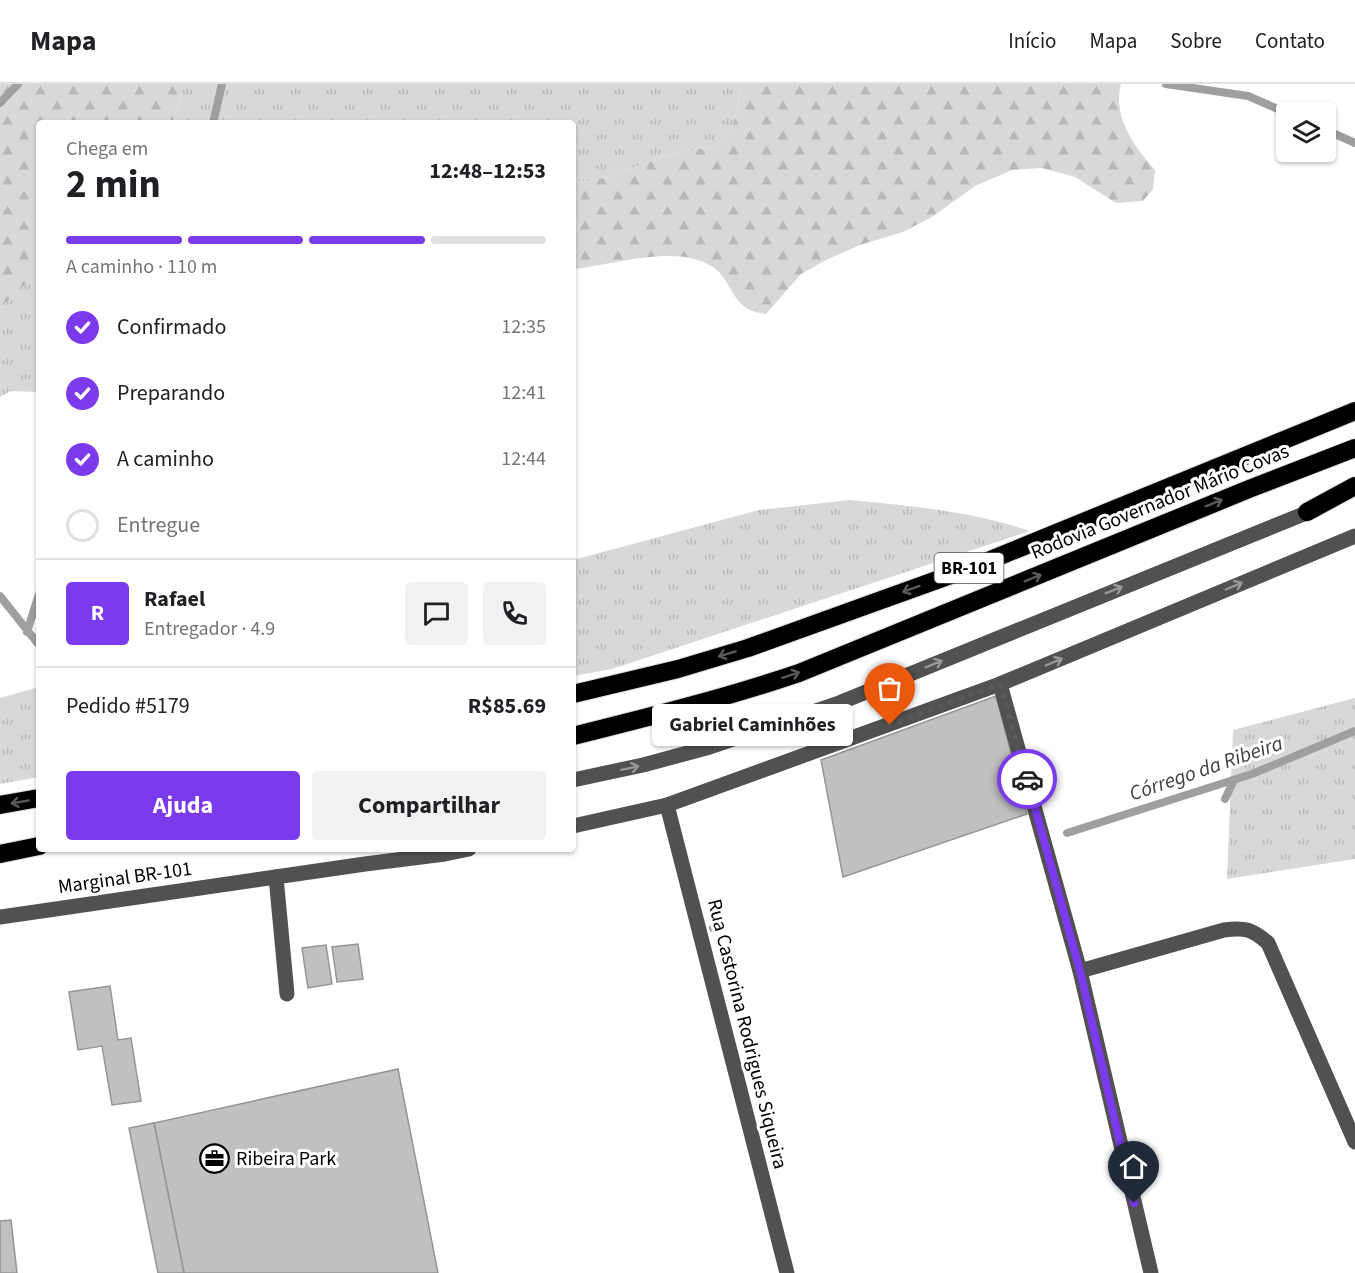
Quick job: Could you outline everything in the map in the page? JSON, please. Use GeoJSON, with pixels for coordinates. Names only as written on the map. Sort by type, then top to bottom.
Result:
{"type":"FeatureCollection","features":[{"type":"Feature","properties":{"kind":"highway","name":"Rodovia Governador Mário Covas"},"geometry":{"type":"LineString","coordinates":[[576,693],[678,669],[748,648],[962,571],[1355,411]]}},
{"type":"Feature","properties":{"kind":"highway","name":"Rodovia Governador Mário Covas"},"geometry":{"type":"LineString","coordinates":[[576,735],[680,710],[799,673],[1355,448]]}},
{"type":"Feature","properties":{"kind":"highway"},"geometry":{"type":"LineString","coordinates":[[1307,512],[1355,486]]}},
{"type":"Feature","properties":{"kind":"highway"},"geometry":{"type":"LineString","coordinates":[[0,805],[36,799]]}},
{"type":"Feature","properties":{"kind":"highway"},"geometry":{"type":"LineString","coordinates":[[0,854],[36,847]]}},
{"type":"Feature","properties":{"kind":"street"},"geometry":{"type":"LineString","coordinates":[[576,779],[710,747],[817,710],[1307,512],[1355,495]]}},
{"type":"Feature","properties":{"kind":"street"},"geometry":{"type":"LineString","coordinates":[[576,825],[667,805],[1000,684],[1355,536]]}},
{"type":"Feature","properties":{"kind":"street"},"geometry":{"type":"LineString","coordinates":[[1000,684],[1080,971],[1151,1273]]}},
{"type":"Feature","properties":{"kind":"street","name":"Rua Castorina Rodrigues Siqueira"},"geometry":{"type":"LineString","coordinates":[[667,805],[787,1273]]}},
{"type":"Feature","properties":{"kind":"street"},"geometry":{"type":"LineString","coordinates":[[0,854],[36,850]]}},
{"type":"Feature","properties":{"kind":"street","name":"Marginal BR-101"},"geometry":{"type":"LineString","coordinates":[[0,917],[455,852]]}},
{"type":"Feature","properties":{"kind":"street"},"geometry":{"type":"LineString","coordinates":[[276,877],[287,994]]}},
{"type":"Feature","properties":{"kind":"street"},"geometry":{"type":"LineString","coordinates":[[1080,971],[1224,930],[1240,928],[1256,932],[1268,943],[1355,1142]]}},
{"type":"Feature","properties":{"kind":"green space"},"geometry":{"type":"Polygon","coordinates":[[[0,84],[184,84],[173,120],[36,120],[36,275],[0,308],[0,84]]]}},
{"type":"Feature","properties":{"kind":"green space"},"geometry":{"type":"Polygon","coordinates":[[[184,84],[740,84],[737,113],[730,131],[713,147],[685,151],[653,160],[613,176],[590,181],[576,182],[576,120],[173,120],[184,84]]]}},
{"type":"Feature","properties":{"kind":"green space"},"geometry":{"type":"Polygon","coordinates":[[[740,84],[1121,84],[1119,96],[1123,120],[1140,152],[1155,170],[1153,189],[1143,201],[1116,203],[1075,177],[1042,168],[1012,170],[975,186],[932,217],[903,232],[860,245],[801,274],[766,314],[748,309],[738,300],[723,277],[713,267],[698,260],[663,256],[576,269],[576,182],[613,176],[653,160],[685,151],[713,147],[730,131],[737,113],[740,84]]]}},
{"type":"Feature","properties":{"kind":"green space"},"geometry":{"type":"Polygon","coordinates":[[[36,275],[36,392],[11,391],[0,397],[0,308],[36,275]]]}},
{"type":"Feature","properties":{"kind":"green space"},"geometry":{"type":"Polygon","coordinates":[[[850,500],[963,514],[1030,531],[612,669],[576,675],[576,559],[759,510],[850,500]]]}},
{"type":"Feature","properties":{"kind":"green space"},"geometry":{"type":"Polygon","coordinates":[[[36,688],[36,778],[0,784],[0,698],[36,688]]]}},
{"type":"Feature","properties":{"kind":"green space"},"geometry":{"type":"Polygon","coordinates":[[[1355,698],[1355,859],[1227,879],[1233,730],[1355,698]]]}},
{"type":"Feature","properties":{"kind":"building"},"geometry":{"type":"Polygon","coordinates":[[[996,696],[1027,814],[843,877],[821,760],[996,696]]]}},
{"type":"Feature","properties":{"kind":"building"},"geometry":{"type":"Polygon","coordinates":[[[358,944],[363,979],[337,982],[332,947],[358,944]]]}},
{"type":"Feature","properties":{"kind":"building"},"geometry":{"type":"Polygon","coordinates":[[[326,945],[332,984],[308,988],[302,948],[326,945]]]}},
{"type":"Feature","properties":{"kind":"building"},"geometry":{"type":"Polygon","coordinates":[[[110,986],[118,1040],[131,1038],[141,1101],[112,1105],[102,1046],[78,1050],[69,992],[110,986]]]}},
{"type":"Feature","properties":{"kind":"building"},"geometry":{"type":"Polygon","coordinates":[[[398,1069],[438,1273],[184,1273],[154,1123],[398,1069]]]}},
{"type":"Feature","properties":{"kind":"building"},"geometry":{"type":"Polygon","coordinates":[[[154,1123],[184,1273],[158,1273],[129,1128],[154,1123]]]}},
{"type":"Feature","properties":{"kind":"building"},"geometry":{"type":"Polygon","coordinates":[[[11,1220],[17,1273],[0,1273],[0,1221],[11,1220]]]}},
{"type":"Feature","properties":{"kind":"waterway"},"geometry":{"type":"LineString","coordinates":[[0,103],[18,84]]}},
{"type":"Feature","properties":{"kind":"waterway"},"geometry":{"type":"LineString","coordinates":[[214,120],[222,84]]}},
{"type":"Feature","properties":{"kind":"waterway"},"geometry":{"type":"LineString","coordinates":[[1166,84],[1248,96],[1276,108]]}},
{"type":"Feature","properties":{"kind":"waterway"},"geometry":{"type":"LineString","coordinates":[[1336,134],[1355,143]]}},
{"type":"Feature","properties":{"kind":"waterway"},"geometry":{"type":"LineString","coordinates":[[0,596],[36,641]]}},
{"type":"Feature","properties":{"kind":"waterway"},"geometry":{"type":"LineString","coordinates":[[27,632],[36,604]]}},
{"type":"Feature","properties":{"kind":"waterway","name":"Córrego da Ribeira"},"geometry":{"type":"LineString","coordinates":[[1067,833],[1252,774],[1355,731]]}},
{"type":"Feature","properties":{"kind":"waterway"},"geometry":{"type":"LineString","coordinates":[[1225,799],[1234,780]]}},
{"type":"Feature","properties":{"kind":"way so far"},"geometry":{"type":"LineString","coordinates":[[890,725],[1000,684],[1027,779]]}},
{"type":"Feature","properties":{"kind":"place","name":"Gabriel Caminhões"},"geometry":{"type":"Point","coordinates":[890,725]}},
{"type":"Feature","properties":{"kind":"place","name":"Ribeira Park"},"geometry":{"type":"Point","coordinates":[215,1159]}},
{"type":"Feature","properties":{"kind":"route"},"geometry":{"type":"LineString","coordinates":[[1027,779],[1080,971],[1134,1203]]}}]}
